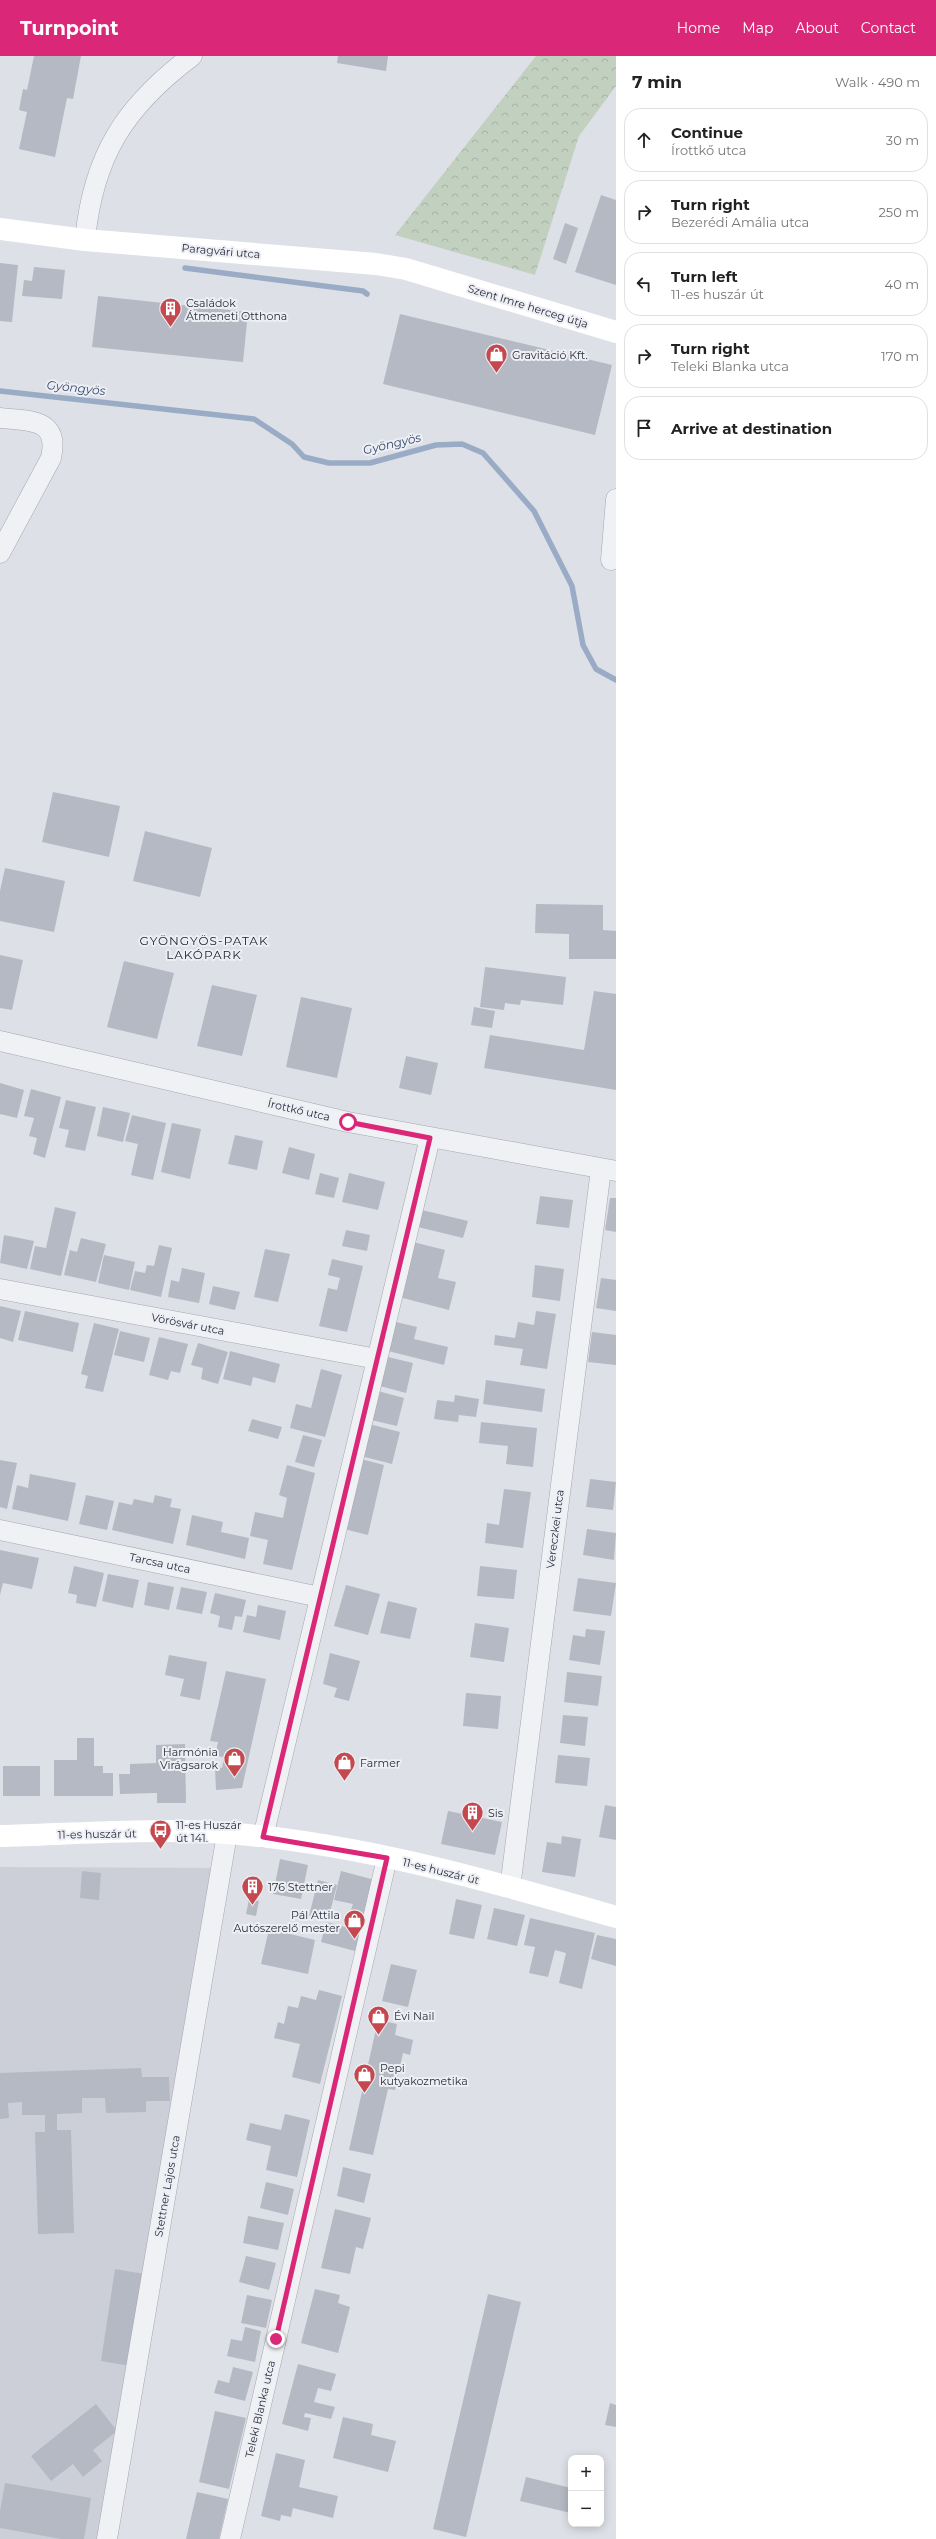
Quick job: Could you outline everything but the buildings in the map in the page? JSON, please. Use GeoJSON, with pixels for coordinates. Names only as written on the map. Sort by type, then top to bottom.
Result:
{"type":"FeatureCollection","features":[{"type":"Feature","properties":{"kind":"main road","name":"Paragvári utca"},"geometry":{"type":"LineString","coordinates":[[0,229],[85,240],[376,264],[406,269],[440,279]]}},
{"type":"Feature","properties":{"kind":"main road","name":"Szent Imre herceg útja"},"geometry":{"type":"LineString","coordinates":[[440,279],[616,332]]}},
{"type":"Feature","properties":{"kind":"main road","name":"11-es huszár út"},"geometry":{"type":"LineString","coordinates":[[0,1836],[176,1832],[263,1837],[387,1858],[510,1888],[616,1917]]}},
{"type":"Feature","properties":{"kind":"street"},"geometry":{"type":"LineString","coordinates":[[85,240],[89,201],[100,167],[117,132],[139,102],[168,73],[192,56]]}},
{"type":"Feature","properties":{"kind":"street"},"geometry":{"type":"LineString","coordinates":[[0,418],[43,425],[52,433],[54,446],[51,458],[0,552]]}},
{"type":"Feature","properties":{"kind":"street"},"geometry":{"type":"LineString","coordinates":[[611,560],[616,499]]}},
{"type":"Feature","properties":{"kind":"street","name":"Írottkő utca"},"geometry":{"type":"LineString","coordinates":[[0,1042],[340,1120],[608,1170]]}},
{"type":"Feature","properties":{"kind":"street"},"geometry":{"type":"LineString","coordinates":[[263,1837],[430,1138]]}},
{"type":"Feature","properties":{"kind":"street","name":"Vereczkei utca"},"geometry":{"type":"LineString","coordinates":[[510,1888],[608,1170]]}},
{"type":"Feature","properties":{"kind":"street","name":"Vörösvár utca"},"geometry":{"type":"LineString","coordinates":[[0,1289],[377,1359]]}},
{"type":"Feature","properties":{"kind":"street","name":"Tarcsa utca"},"geometry":{"type":"LineString","coordinates":[[0,1530],[320,1597]]}},
{"type":"Feature","properties":{"kind":"street","name":"Stettner Lajos utca"},"geometry":{"type":"LineString","coordinates":[[107,2539],[227,1834]]}},
{"type":"Feature","properties":{"kind":"street","name":"Teleki Blanka utca"},"geometry":{"type":"LineString","coordinates":[[230,2539],[387,1858]]}},
{"type":"Feature","properties":{"kind":"shaded area"},"geometry":{"type":"Polygon","coordinates":[[[0,1867],[226,1868],[113,2539],[0,2539],[0,1867]]]}},
{"type":"Feature","properties":{"kind":"green space"},"geometry":{"type":"Polygon","coordinates":[[[536,56],[616,56],[616,86],[579,136],[535,275],[395,235],[536,56]]]}},
{"type":"Feature","properties":{"kind":"waterway"},"geometry":{"type":"LineString","coordinates":[[185,268],[363,291],[367,294]]}},
{"type":"Feature","properties":{"kind":"waterway","name":"Gyöngyös"},"geometry":{"type":"LineString","coordinates":[[0,391],[254,419],[292,444],[304,457],[329,463],[370,463],[436,445],[462,444],[483,453],[534,511],[572,586],[583,645],[596,669],[616,680]]}},
{"type":"Feature","properties":{"kind":"place","name":"Családok Átmeneti Otthona"},"geometry":{"type":"Point","coordinates":[170,328]}},
{"type":"Feature","properties":{"kind":"place","name":"Gravitáció Kft."},"geometry":{"type":"Point","coordinates":[497,374]}},
{"type":"Feature","properties":{"kind":"place","name":"Harmónia Virágsarok"},"geometry":{"type":"Point","coordinates":[234,1778]}},
{"type":"Feature","properties":{"kind":"place","name":"Farmer"},"geometry":{"type":"Point","coordinates":[344,1782]}},
{"type":"Feature","properties":{"kind":"place","name":"Sis"},"geometry":{"type":"Point","coordinates":[472,1832]}},
{"type":"Feature","properties":{"kind":"place","name":"11-es Huszár út 141."},"geometry":{"type":"Point","coordinates":[161,1850]}},
{"type":"Feature","properties":{"kind":"place","name":"176 Stettner"},"geometry":{"type":"Point","coordinates":[252,1906]}},
{"type":"Feature","properties":{"kind":"place","name":"Pál Attila Autószerelő mester"},"geometry":{"type":"Point","coordinates":[355,1940]}},
{"type":"Feature","properties":{"kind":"place","name":"Évi Nail"},"geometry":{"type":"Point","coordinates":[379,2036]}},
{"type":"Feature","properties":{"kind":"place","name":"Pepi kutyakozmetika"},"geometry":{"type":"Point","coordinates":[365,2094]}},
{"type":"Feature","properties":{"kind":"district","name":"GYÖNGYÖS-PATAK LAKÓPARK"},"geometry":{"type":"Point","coordinates":[204,948]}},
{"type":"Feature","properties":{"kind":"route"},"geometry":{"type":"LineString","coordinates":[[276,2339],[387,1858],[263,1837],[430,1138],[348,1122]]}}]}
